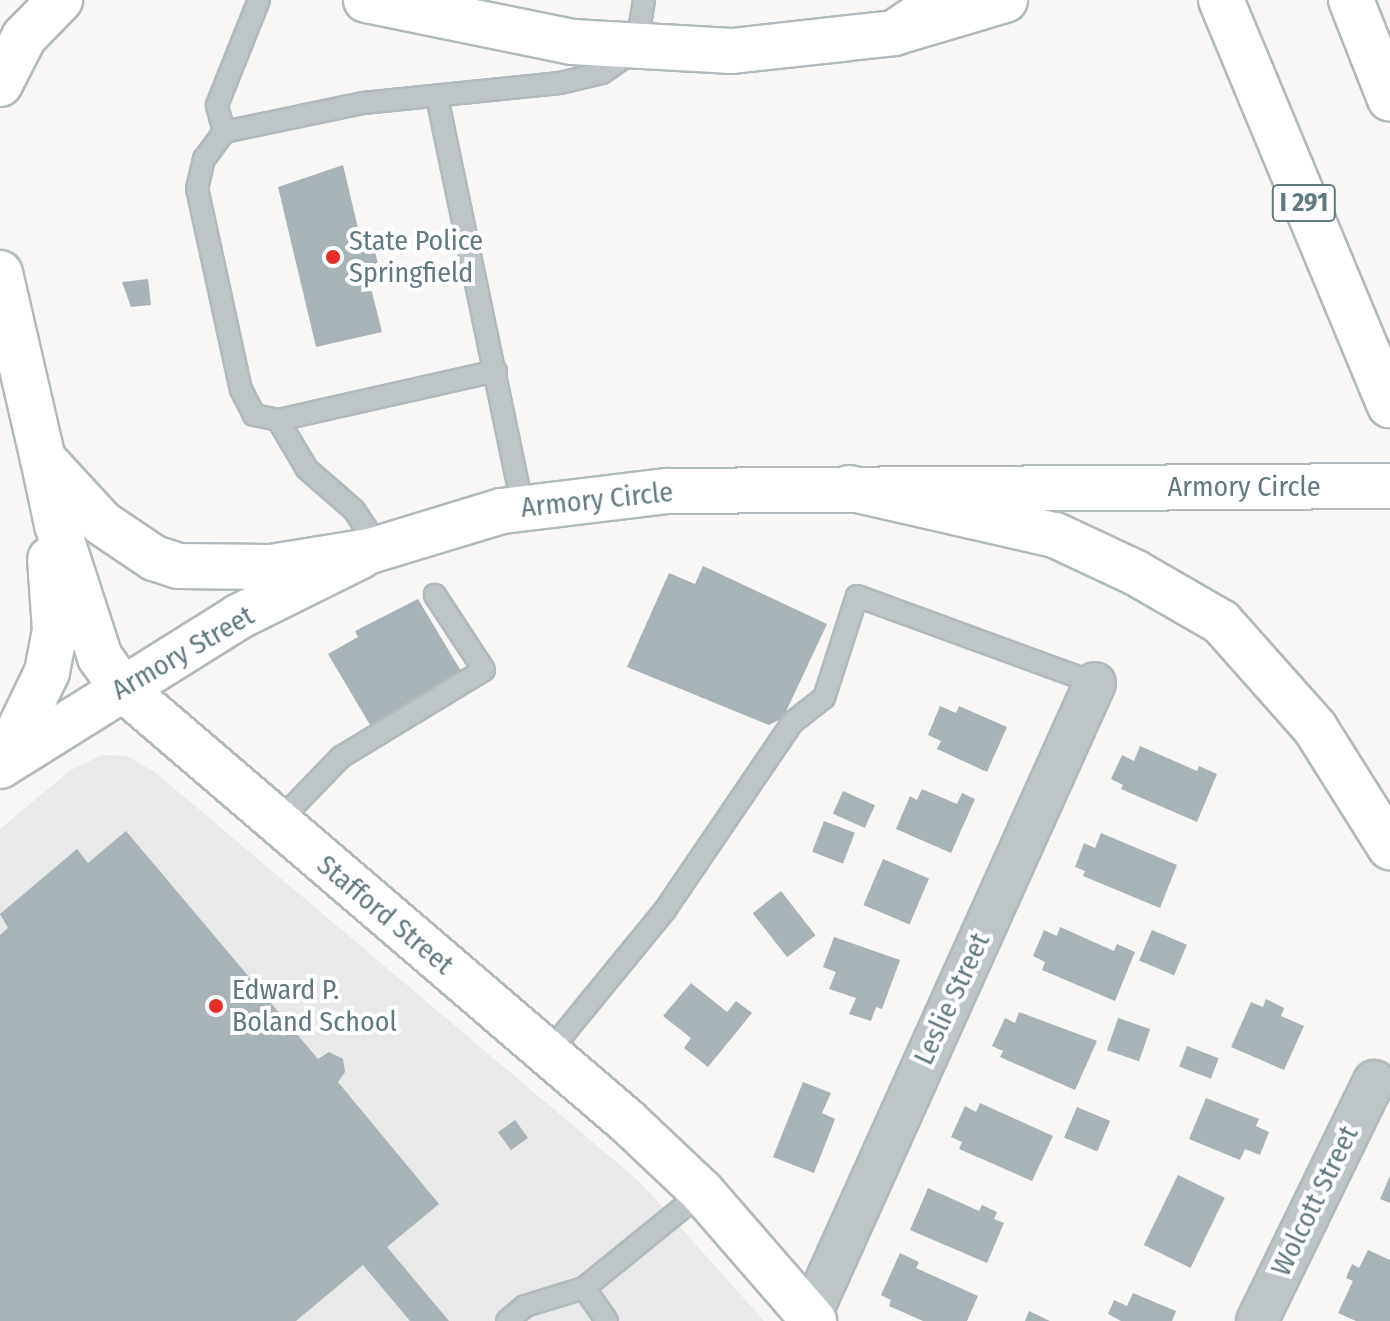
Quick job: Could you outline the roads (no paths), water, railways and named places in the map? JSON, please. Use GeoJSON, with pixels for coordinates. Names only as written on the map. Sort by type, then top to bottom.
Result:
{"type":"FeatureCollection","features":[{"type":"Feature","properties":{"kind":"main road"},"geometry":{"type":"LineString","coordinates":[[0,84],[24,37],[60,0]]}},
{"type":"Feature","properties":{"kind":"main road"},"geometry":{"type":"LineString","coordinates":[[366,0],[507,31],[636,49],[765,50],[894,33],[1005,0]]}},
{"type":"Feature","properties":{"kind":"main road"},"geometry":{"type":"LineString","coordinates":[[894,33],[943,0]]}},
{"type":"Feature","properties":{"kind":"main road","name":"I 291"},"geometry":{"type":"LineString","coordinates":[[1221,0],[1390,405]]}},
{"type":"Feature","properties":{"kind":"main road"},"geometry":{"type":"LineString","coordinates":[[1351,0],[1390,99]]}},
{"type":"Feature","properties":{"kind":"main road","name":"Armory Circle"},"geometry":{"type":"LineString","coordinates":[[0,273],[43,459],[102,523],[141,551],[178,566],[235,570],[374,550],[523,507],[667,491],[1390,486]]}},
{"type":"Feature","properties":{"kind":"main road","name":"Stafford Street"},"geometry":{"type":"LineString","coordinates":[[43,459],[54,512],[100,657],[122,688],[548,1053],[702,1192],[812,1319]]}},
{"type":"Feature","properties":{"kind":"main road"},"geometry":{"type":"LineString","coordinates":[[849,488],[1055,535],[1136,573],[1221,622],[1315,728],[1390,847]]}},
{"type":"Feature","properties":{"kind":"main road","name":"Armory Street"},"geometry":{"type":"LineString","coordinates":[[1,765],[47,672],[55,630],[50,558],[54,512]]}},
{"type":"Feature","properties":{"kind":"main road","name":"Armory Street"},"geometry":{"type":"LineString","coordinates":[[1,765],[238,617],[374,550]]}},
{"type":"Feature","properties":{"kind":"street","name":"Leslie Street"},"geometry":{"type":"LineString","coordinates":[[812,1319],[1095,683]]}},
{"type":"Feature","properties":{"kind":"street","name":"Wolcott Street"},"geometry":{"type":"LineString","coordinates":[[1257,1321],[1374,1081]]}},
{"type":"Feature","properties":{"kind":"lane"},"geometry":{"type":"LineString","coordinates":[[224,132],[217,105],[259,0]]}},
{"type":"Feature","properties":{"kind":"lane"},"geometry":{"type":"LineString","coordinates":[[496,371],[278,420],[254,415],[241,390],[197,189],[204,159],[224,132],[363,103],[560,83],[602,73],[636,49],[644,0]]}},
{"type":"Feature","properties":{"kind":"lane"},"geometry":{"type":"LineString","coordinates":[[437,97],[523,507]]}},
{"type":"Feature","properties":{"kind":"lane"},"geometry":{"type":"LineString","coordinates":[[278,420],[307,469],[354,510],[374,550]]}},
{"type":"Feature","properties":{"kind":"lane"},"geometry":{"type":"LineString","coordinates":[[277,823],[341,757],[484,670],[435,595]]}},
{"type":"Feature","properties":{"kind":"lane"},"geometry":{"type":"LineString","coordinates":[[548,1053],[665,910],[793,722],[824,698],[857,596],[1095,683]]}},
{"type":"Feature","properties":{"kind":"lane"},"geometry":{"type":"LineString","coordinates":[[507,1321],[525,1306],[584,1288],[702,1192]]}},
{"type":"Feature","properties":{"kind":"lane"},"geometry":{"type":"LineString","coordinates":[[584,1288],[607,1321]]}},
{"type":"Feature","properties":{"kind":"place","name":"State Police Springfield"},"geometry":{"type":"Point","coordinates":[333,257]}},
{"type":"Feature","properties":{"kind":"place","name":"Edward P. Boland School"},"geometry":{"type":"Point","coordinates":[216,1006]}}]}
